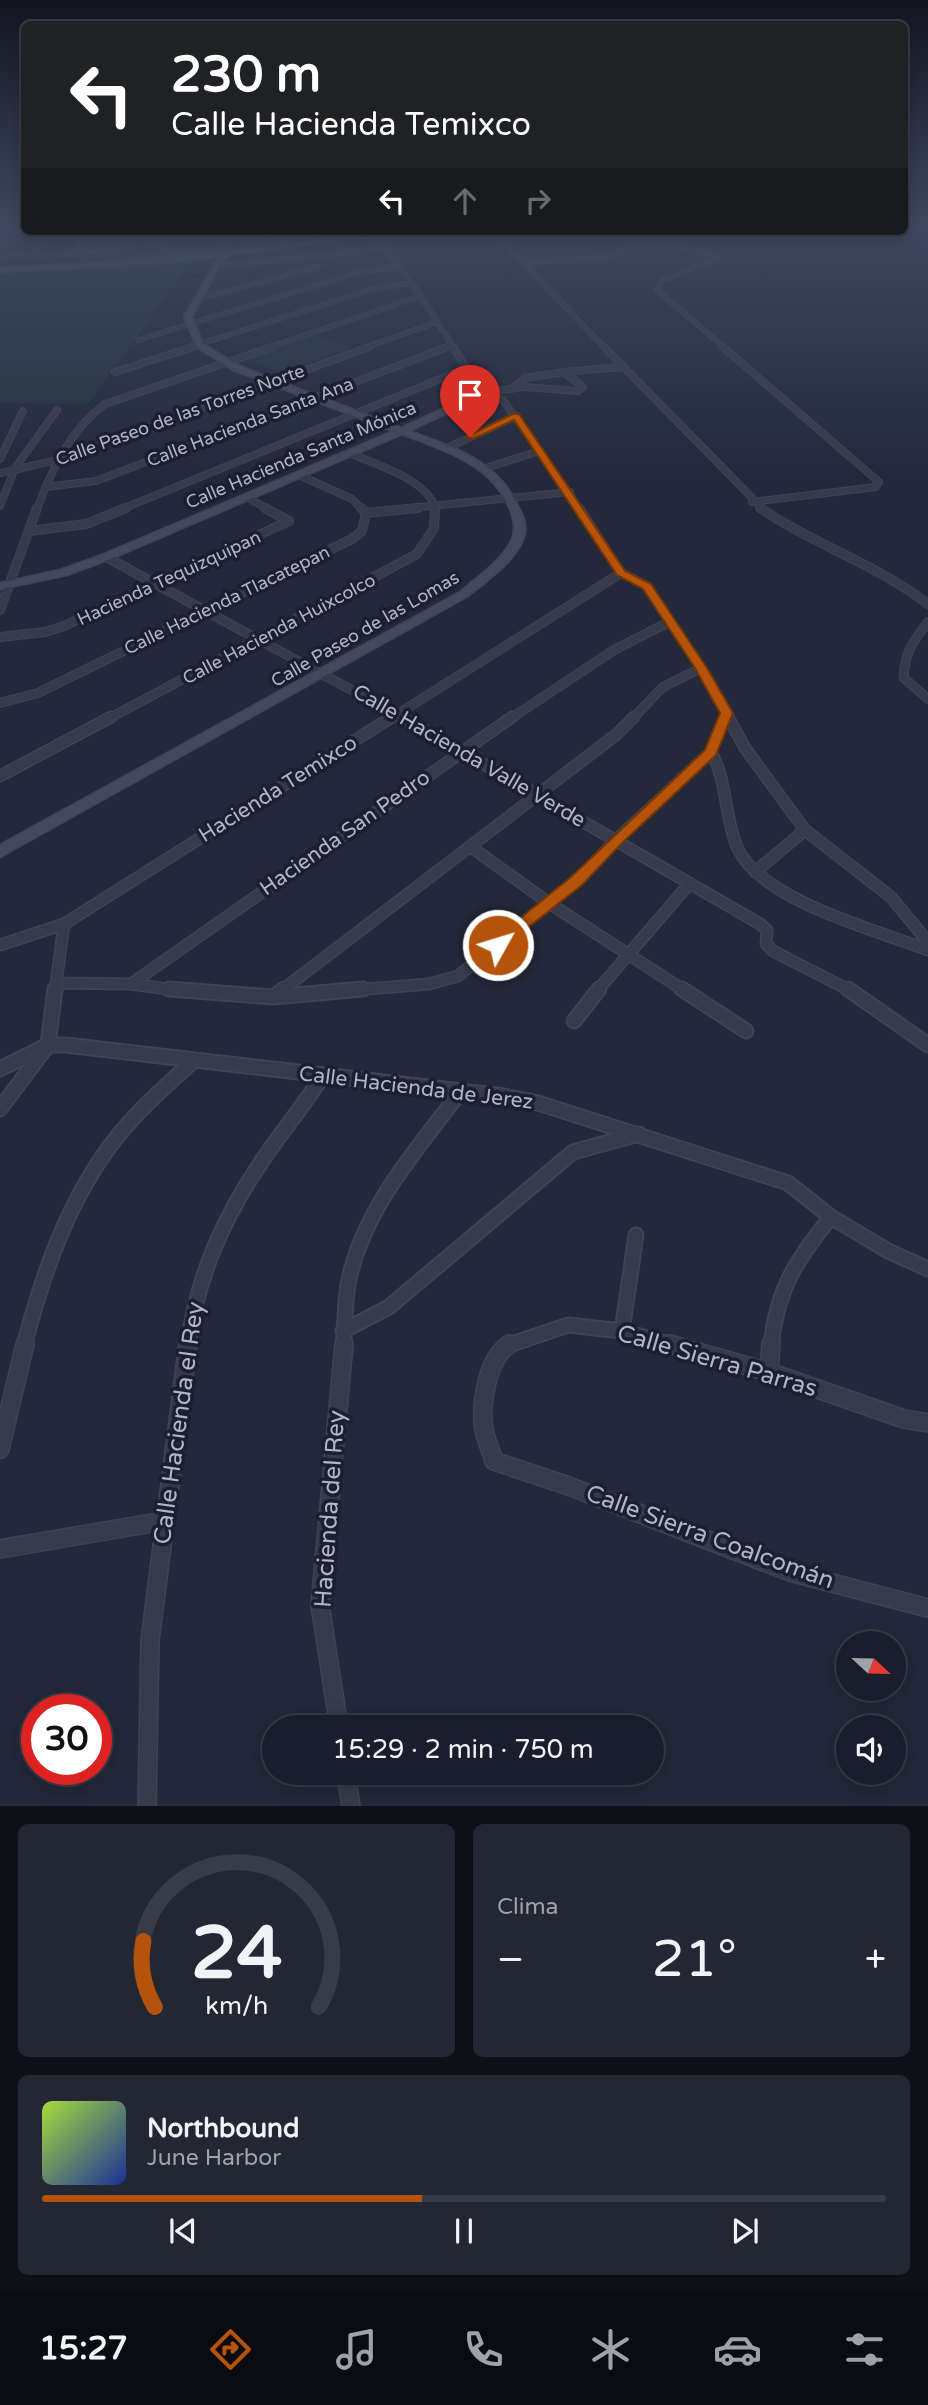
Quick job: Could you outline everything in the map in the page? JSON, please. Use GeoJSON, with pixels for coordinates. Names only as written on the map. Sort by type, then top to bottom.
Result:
{"type":"FeatureCollection","features":[{"type":"Feature","properties":{"kind":"main road"},"geometry":{"type":"LineString","coordinates":[[189,325],[188,317],[192,308]]}},
{"type":"Feature","properties":{"kind":"main road","name":"Calle Paseo de las Lomas"},"geometry":{"type":"LineString","coordinates":[[0,852],[464,594],[491,572],[514,546],[520,531],[518,516],[510,499],[486,468],[447,448],[271,383],[224,362],[200,345],[189,325]]}},
{"type":"Feature","properties":{"kind":"main road","name":"Calle Hacienda Santa Mónica"},"geometry":{"type":"LineString","coordinates":[[5,585],[63,573],[248,498],[451,408],[474,390]]}},
{"type":"Feature","properties":{"kind":"street"},"geometry":{"type":"LineString","coordinates":[[138,340],[243,308]]}},
{"type":"Feature","properties":{"kind":"street"},"geometry":{"type":"LineString","coordinates":[[116,372],[313,308]]}},
{"type":"Feature","properties":{"kind":"street"},"geometry":{"type":"LineString","coordinates":[[0,610],[5,585],[57,460],[97,407],[384,308]]}},
{"type":"Feature","properties":{"kind":"street"},"geometry":{"type":"LineString","coordinates":[[428,308],[473,378],[474,390],[503,400],[570,492],[621,573],[647,586],[701,668],[745,748],[805,830],[891,897],[928,942]]}},
{"type":"Feature","properties":{"kind":"street"},"geometry":{"type":"LineString","coordinates":[[567,308],[752,502],[795,531],[898,581],[928,604]]}},
{"type":"Feature","properties":{"kind":"street"},"geometry":{"type":"LineString","coordinates":[[678,308],[879,482],[876,487],[752,502]]}},
{"type":"Feature","properties":{"kind":"street","name":"Calle Paseo de las Torres Norte"},"geometry":{"type":"LineString","coordinates":[[0,473],[57,460],[437,322]]}},
{"type":"Feature","properties":{"kind":"street","name":"Calle Hacienda Santa Ana"},"geometry":{"type":"LineString","coordinates":[[45,487],[96,481],[452,345]]}},
{"type":"Feature","properties":{"kind":"street"},"geometry":{"type":"LineString","coordinates":[[514,387],[525,378],[622,367]]}},
{"type":"Feature","properties":{"kind":"street"},"geometry":{"type":"LineString","coordinates":[[29,531],[86,524],[467,368]]}},
{"type":"Feature","properties":{"kind":"street"},"geometry":{"type":"LineString","coordinates":[[485,392],[514,387],[583,387],[565,372]]}},
{"type":"Feature","properties":{"kind":"street"},"geometry":{"type":"LineString","coordinates":[[0,506],[15,468],[57,410]]}},
{"type":"Feature","properties":{"kind":"street"},"geometry":{"type":"LineString","coordinates":[[0,459],[23,411]]}},
{"type":"Feature","properties":{"kind":"street"},"geometry":{"type":"LineString","coordinates":[[447,448],[516,416]]}},
{"type":"Feature","properties":{"kind":"street"},"geometry":{"type":"LineString","coordinates":[[486,468],[539,452]]}},
{"type":"Feature","properties":{"kind":"street"},"geometry":{"type":"LineString","coordinates":[[349,453],[412,480],[436,506]]}},
{"type":"Feature","properties":{"kind":"street"},"geometry":{"type":"LineString","coordinates":[[299,475],[352,499],[366,513],[570,492]]}},
{"type":"Feature","properties":{"kind":"street","name":"Hacienda Tequizquipan"},"geometry":{"type":"LineString","coordinates":[[0,637],[46,632],[157,585],[289,521],[248,498]]}},
{"type":"Feature","properties":{"kind":"street","name":"Calle Hacienda Huixcolco"},"geometry":{"type":"LineString","coordinates":[[0,776],[417,554],[433,530],[436,506]]}},
{"type":"Feature","properties":{"kind":"street","name":"Calle Hacienda Tlacatepan"},"geometry":{"type":"LineString","coordinates":[[0,703],[38,693],[352,539],[362,531],[366,513]]}},
{"type":"Feature","properties":{"kind":"street","name":"Calle Hacienda Valle Verde"},"geometry":{"type":"LineString","coordinates":[[106,557],[463,750],[537,796],[617,839],[767,930],[766,944],[773,951],[842,985],[923,1042]]}},
{"type":"Feature","properties":{"kind":"street","name":"Hacienda Temixco"},"geometry":{"type":"LineString","coordinates":[[0,946],[64,924],[621,573]]}},
{"type":"Feature","properties":{"kind":"street","name":"Hacienda San Pedro"},"geometry":{"type":"LineString","coordinates":[[131,984],[463,750],[614,650],[671,621]]}},
{"type":"Feature","properties":{"kind":"street"},"geometry":{"type":"LineString","coordinates":[[928,622],[906,650],[902,666],[904,678],[928,699]]}},
{"type":"Feature","properties":{"kind":"street"},"geometry":{"type":"LineString","coordinates":[[273,998],[617,734],[663,687],[701,668]]}},
{"type":"Feature","properties":{"kind":"street"},"geometry":{"type":"LineString","coordinates":[[57,983],[131,984],[187,992],[273,998],[429,984],[458,976],[592,867],[617,839],[711,752],[727,713]]}},
{"type":"Feature","properties":{"kind":"street"},"geometry":{"type":"LineString","coordinates":[[711,752],[722,776],[733,842],[743,862],[797,900],[928,950]]}},
{"type":"Feature","properties":{"kind":"street"},"geometry":{"type":"LineString","coordinates":[[755,872],[805,830]]}},
{"type":"Feature","properties":{"kind":"street"},"geometry":{"type":"LineString","coordinates":[[471,847],[549,903],[746,1031]]}},
{"type":"Feature","properties":{"kind":"street"},"geometry":{"type":"LineString","coordinates":[[574,1021],[627,953],[690,883]]}},
{"type":"Feature","properties":{"kind":"street"},"geometry":{"type":"LineString","coordinates":[[0,1109],[48,1045],[64,924]]}},
{"type":"Feature","properties":{"kind":"street"},"geometry":{"type":"LineString","coordinates":[[0,1069],[48,1045]]}},
{"type":"Feature","properties":{"kind":"street","name":"Calle Hacienda de Jerez"},"geometry":{"type":"LineString","coordinates":[[48,1045],[323,1075],[538,1103],[639,1133],[788,1183],[831,1217],[888,1251],[928,1269]]}},
{"type":"Feature","properties":{"kind":"street"},"geometry":{"type":"LineString","coordinates":[[0,1449],[34,1309],[79,1196],[108,1148],[141,1108],[192,1062]]}},
{"type":"Feature","properties":{"kind":"street","name":"Calle Hacienda el Rey"},"geometry":{"type":"LineString","coordinates":[[147,1806],[150,1640],[193,1307],[207,1257],[254,1171],[323,1075]]}},
{"type":"Feature","properties":{"kind":"street","name":"Hacienda del Rey"},"geometry":{"type":"LineString","coordinates":[[337,1715],[320,1605],[350,1272],[366,1229],[387,1190],[460,1092]]}},
{"type":"Feature","properties":{"kind":"street"},"geometry":{"type":"LineString","coordinates":[[343,1331],[399,1299],[573,1152],[586,1146],[616,1143],[639,1133]]}},
{"type":"Feature","properties":{"kind":"street"},"geometry":{"type":"LineString","coordinates":[[769,1372],[771,1325],[779,1293],[795,1261],[831,1217]]}},
{"type":"Feature","properties":{"kind":"street"},"geometry":{"type":"LineString","coordinates":[[622,1331],[636,1235]]}},
{"type":"Feature","properties":{"kind":"street","name":"Calle Sierra Parras"},"geometry":{"type":"LineString","coordinates":[[494,1461],[484,1429],[485,1398],[493,1365],[506,1346],[531,1335],[568,1325],[622,1331],[769,1372],[904,1419],[928,1423]]}},
{"type":"Feature","properties":{"kind":"street","name":"Calle Sierra Coalcomán"},"geometry":{"type":"LineString","coordinates":[[494,1461],[566,1485],[790,1572],[928,1608]]}},
{"type":"Feature","properties":{"kind":"street"},"geometry":{"type":"LineString","coordinates":[[0,1549],[164,1521]]}},
{"type":"Feature","properties":{"kind":"street"},"geometry":{"type":"LineString","coordinates":[[348,1785],[351,1806]]}},
{"type":"Feature","properties":{"kind":"shaded area"},"geometry":{"type":"Polygon","coordinates":[[[0,308],[157,308],[88,404],[0,403],[0,308]]]}},
{"type":"Feature","properties":{"kind":"shaded area"},"geometry":{"type":"Polygon","coordinates":[[[314,335],[351,348],[282,373],[245,359],[314,335]]]}},
{"type":"Feature","properties":{"kind":"route"},"geometry":{"type":"LineString","coordinates":[[470,437],[516,416],[539,452],[570,492],[621,573],[647,586],[727,713],[711,752],[617,839],[577,881],[498,945]]}}]}
